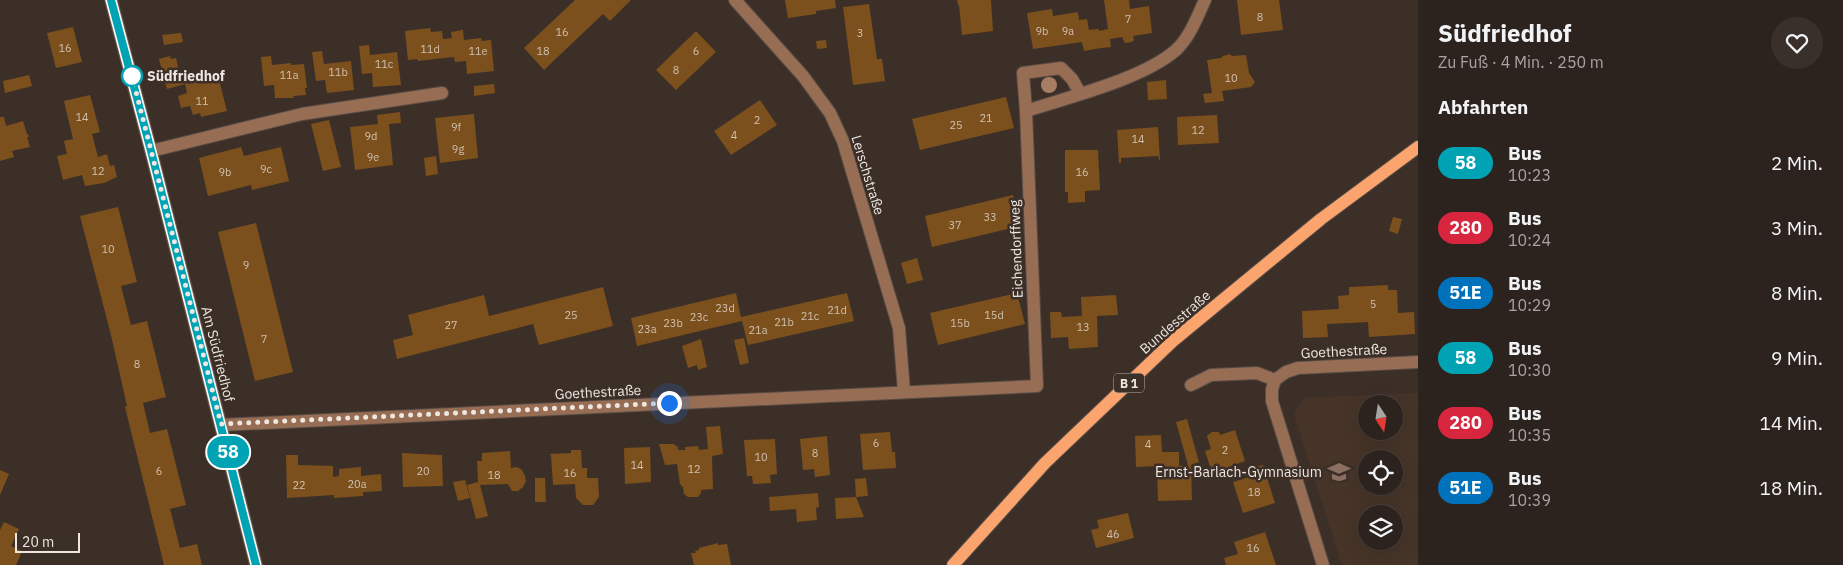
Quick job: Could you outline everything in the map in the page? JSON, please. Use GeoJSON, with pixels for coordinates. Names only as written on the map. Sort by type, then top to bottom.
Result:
{"type":"FeatureCollection","features":[{"type":"Feature","properties":{"kind":"main road","name":"Bundesstraße"},"geometry":{"type":"LineString","coordinates":[[953,565],[1046,463],[1174,340],[1321,219],[1418,147]]}},
{"type":"Feature","properties":{"kind":"street","name":"Am Südfriedhof"},"geometry":{"type":"LineString","coordinates":[[111,0],[256,565]]}},
{"type":"Feature","properties":{"kind":"street","name":"Lerschstraße"},"geometry":{"type":"LineString","coordinates":[[734,0],[803,76],[830,113],[843,141],[899,328],[904,392]]}},
{"type":"Feature","properties":{"kind":"street"},"geometry":{"type":"LineString","coordinates":[[1026,111],[1126,78],[1153,65],[1176,49],[1191,30],[1205,0]]}},
{"type":"Feature","properties":{"kind":"street","name":"Eichendorffweg"},"geometry":{"type":"LineString","coordinates":[[1037,386],[1023,73],[1061,68],[1072,79],[1080,93]]}},
{"type":"Feature","properties":{"kind":"street"},"geometry":{"type":"LineString","coordinates":[[151,151],[302,114],[442,93]]}},
{"type":"Feature","properties":{"kind":"street","name":"Goethestraße"},"geometry":{"type":"LineString","coordinates":[[1275,380],[1286,372],[1298,368],[1418,362]]}},
{"type":"Feature","properties":{"kind":"street"},"geometry":{"type":"LineString","coordinates":[[1191,385],[1211,375],[1257,373],[1275,380],[1272,389],[1272,401],[1323,565]]}},
{"type":"Feature","properties":{"kind":"street","name":"Goethestraße"},"geometry":{"type":"LineString","coordinates":[[221,424],[1037,386]]}},
{"type":"Feature","properties":{"kind":"shaded area","name":"Ernst-Barlach-Gymnasium"},"geometry":{"type":"Polygon","coordinates":[[[1418,393],[1418,565],[1342,565],[1294,415],[1303,398],[1358,396],[1358,440],[1403,440],[1403,395],[1372,395],[1418,393]]]}},
{"type":"Feature","properties":{"kind":"building"},"geometry":{"type":"Polygon","coordinates":[[[575,0],[631,0],[610,21],[603,14],[544,70],[524,48],[575,0]]]}},
{"type":"Feature","properties":{"kind":"building"},"geometry":{"type":"Polygon","coordinates":[[[785,0],[835,0],[836,8],[816,11],[816,14],[788,18],[785,0]]]}},
{"type":"Feature","properties":{"kind":"building"},"geometry":{"type":"Polygon","coordinates":[[[957,0],[991,0],[993,31],[962,35],[957,0]]]}},
{"type":"Feature","properties":{"kind":"building"},"geometry":{"type":"Polygon","coordinates":[[[1104,0],[1129,0],[1130,9],[1149,6],[1152,33],[1133,36],[1134,40],[1132,42],[1125,43],[1122,37],[1110,39],[1111,47],[1084,51],[1082,42],[1033,49],[1027,13],[1052,9],[1053,16],[1078,12],[1079,20],[1087,19],[1089,30],[1099,29],[1099,31],[1108,29],[1104,0]]]}},
{"type":"Feature","properties":{"kind":"building"},"geometry":{"type":"Polygon","coordinates":[[[1237,0],[1279,0],[1283,30],[1241,35],[1237,0]]]}},
{"type":"Feature","properties":{"kind":"building"},"geometry":{"type":"Polygon","coordinates":[[[869,4],[877,59],[882,59],[885,81],[853,85],[843,7],[869,4]]]}},
{"type":"Feature","properties":{"kind":"building"},"geometry":{"type":"Polygon","coordinates":[[[73,27],[82,62],[56,68],[47,33],[73,27]]]}},
{"type":"Feature","properties":{"kind":"building"},"geometry":{"type":"Polygon","coordinates":[[[430,28],[431,32],[442,31],[443,39],[452,38],[451,32],[463,30],[464,40],[481,38],[482,41],[491,40],[494,71],[467,74],[466,61],[455,62],[454,57],[418,61],[417,59],[408,60],[405,31],[430,28]]]}},
{"type":"Feature","properties":{"kind":"building"},"geometry":{"type":"Polygon","coordinates":[[[696,31],[716,52],[676,90],[656,70],[696,31]]]}},
{"type":"Feature","properties":{"kind":"building"},"geometry":{"type":"Polygon","coordinates":[[[181,33],[183,42],[164,45],[162,35],[181,33]]]}},
{"type":"Feature","properties":{"kind":"building"},"geometry":{"type":"Polygon","coordinates":[[[826,40],[827,48],[817,49],[816,41],[826,40]]]}},
{"type":"Feature","properties":{"kind":"building"},"geometry":{"type":"Polygon","coordinates":[[[369,45],[370,55],[397,52],[401,85],[373,87],[372,73],[362,74],[359,46],[369,45]]]}},
{"type":"Feature","properties":{"kind":"building"},"geometry":{"type":"Polygon","coordinates":[[[322,51],[324,64],[351,61],[354,90],[327,93],[325,80],[316,81],[312,52],[322,51]]]}},
{"type":"Feature","properties":{"kind":"building"},"geometry":{"type":"Polygon","coordinates":[[[1230,54],[1232,56],[1246,55],[1249,73],[1255,82],[1251,87],[1222,91],[1224,101],[1205,103],[1203,94],[1212,93],[1207,60],[1221,58],[1230,54]]]}},
{"type":"Feature","properties":{"kind":"building"},"geometry":{"type":"Polygon","coordinates":[[[170,56],[171,59],[176,58],[179,71],[184,70],[188,84],[218,76],[227,111],[201,117],[200,113],[193,115],[190,106],[181,108],[178,96],[187,93],[185,84],[167,89],[159,59],[170,56]]]}},
{"type":"Feature","properties":{"kind":"building"},"geometry":{"type":"Polygon","coordinates":[[[271,56],[272,65],[304,64],[306,95],[293,96],[294,98],[275,98],[274,85],[264,86],[261,57],[271,56]]]}},
{"type":"Feature","properties":{"kind":"building"},"geometry":{"type":"Polygon","coordinates":[[[29,75],[32,86],[5,93],[3,81],[29,75]]]}},
{"type":"Feature","properties":{"kind":"building"},"geometry":{"type":"Polygon","coordinates":[[[1166,80],[1167,99],[1148,100],[1147,82],[1166,80]]]}},
{"type":"Feature","properties":{"kind":"building"},"geometry":{"type":"Polygon","coordinates":[[[494,84],[495,93],[474,96],[474,86],[494,84]]]}},
{"type":"Feature","properties":{"kind":"building"},"geometry":{"type":"Polygon","coordinates":[[[90,95],[100,132],[92,134],[98,157],[107,154],[110,166],[114,165],[117,177],[104,183],[85,186],[82,175],[63,180],[57,156],[67,154],[64,141],[73,139],[64,101],[90,95]]]}},
{"type":"Feature","properties":{"kind":"building"},"geometry":{"type":"Polygon","coordinates":[[[1006,97],[1014,128],[920,150],[912,119],[1006,97]]]}},
{"type":"Feature","properties":{"kind":"building"},"geometry":{"type":"Polygon","coordinates":[[[760,100],[777,125],[731,155],[714,131],[760,100]]]}},
{"type":"Feature","properties":{"kind":"building"},"geometry":{"type":"Polygon","coordinates":[[[400,112],[401,123],[389,124],[393,165],[355,170],[350,127],[378,124],[377,115],[400,112]]]}},
{"type":"Feature","properties":{"kind":"building"},"geometry":{"type":"Polygon","coordinates":[[[474,114],[478,158],[440,163],[435,118],[474,114]]]}},
{"type":"Feature","properties":{"kind":"building"},"geometry":{"type":"Polygon","coordinates":[[[1217,115],[1219,143],[1178,145],[1177,117],[1217,115]]]}},
{"type":"Feature","properties":{"kind":"building"},"geometry":{"type":"Polygon","coordinates":[[[0,117],[4,117],[6,126],[23,121],[29,137],[27,137],[30,147],[12,151],[14,157],[0,161],[0,117]]]}},
{"type":"Feature","properties":{"kind":"building"},"geometry":{"type":"Polygon","coordinates":[[[329,120],[341,167],[323,171],[311,124],[329,120]]]}},
{"type":"Feature","properties":{"kind":"building"},"geometry":{"type":"Polygon","coordinates":[[[1158,127],[1160,160],[1158,156],[1121,158],[1121,163],[1119,163],[1117,130],[1158,127]]]}},
{"type":"Feature","properties":{"kind":"building"},"geometry":{"type":"Polygon","coordinates":[[[241,147],[244,156],[281,147],[289,181],[252,190],[251,185],[208,196],[199,158],[241,147]]]}},
{"type":"Feature","properties":{"kind":"building"},"geometry":{"type":"Polygon","coordinates":[[[1065,150],[1098,150],[1100,190],[1085,191],[1085,202],[1068,203],[1068,192],[1065,192],[1065,150]]]}},
{"type":"Feature","properties":{"kind":"building"},"geometry":{"type":"Polygon","coordinates":[[[436,156],[438,174],[426,176],[424,158],[436,156]]]}},
{"type":"Feature","properties":{"kind":"building"},"geometry":{"type":"Polygon","coordinates":[[[1013,195],[1020,226],[932,247],[925,216],[1013,195]]]}},
{"type":"Feature","properties":{"kind":"building"},"geometry":{"type":"Polygon","coordinates":[[[118,207],[137,282],[121,286],[131,325],[147,321],[166,397],[143,403],[150,433],[167,429],[186,505],[170,509],[180,548],[197,544],[202,565],[164,565],[125,407],[127,406],[110,331],[80,216],[118,207]]]}},
{"type":"Feature","properties":{"kind":"building"},"geometry":{"type":"Polygon","coordinates":[[[1393,217],[1402,219],[1398,234],[1389,231],[1393,217]]]}},
{"type":"Feature","properties":{"kind":"building"},"geometry":{"type":"Polygon","coordinates":[[[256,223],[293,372],[255,381],[218,232],[256,223]]]}},
{"type":"Feature","properties":{"kind":"building"},"geometry":{"type":"Polygon","coordinates":[[[917,258],[923,280],[907,284],[901,263],[917,258]]]}},
{"type":"Feature","properties":{"kind":"building"},"geometry":{"type":"Polygon","coordinates":[[[1388,285],[1388,290],[1397,290],[1398,313],[1414,312],[1415,334],[1369,337],[1368,322],[1327,324],[1328,337],[1303,338],[1302,311],[1339,309],[1338,296],[1349,295],[1349,287],[1388,285]]]}},
{"type":"Feature","properties":{"kind":"building"},"geometry":{"type":"Polygon","coordinates":[[[603,287],[613,326],[539,345],[533,324],[397,359],[393,340],[413,335],[408,315],[484,295],[489,316],[603,287]]]}},
{"type":"Feature","properties":{"kind":"building"},"geometry":{"type":"Polygon","coordinates":[[[736,293],[741,317],[847,293],[854,321],[748,345],[742,321],[637,346],[631,318],[736,293]]]}},
{"type":"Feature","properties":{"kind":"building"},"geometry":{"type":"Polygon","coordinates":[[[1017,293],[1025,324],[938,345],[930,313],[1017,293]]]}},
{"type":"Feature","properties":{"kind":"building"},"geometry":{"type":"Polygon","coordinates":[[[1116,295],[1118,315],[1097,316],[1098,347],[1069,349],[1068,337],[1051,338],[1050,312],[1061,312],[1062,317],[1082,316],[1081,297],[1116,295]]]}},
{"type":"Feature","properties":{"kind":"building"},"geometry":{"type":"Polygon","coordinates":[[[744,338],[749,363],[740,365],[734,340],[744,338]]]}},
{"type":"Feature","properties":{"kind":"building"},"geometry":{"type":"Polygon","coordinates":[[[701,339],[707,367],[698,370],[697,365],[688,368],[682,346],[701,339]]]}},
{"type":"Feature","properties":{"kind":"building"},"geometry":{"type":"Polygon","coordinates":[[[1187,419],[1199,462],[1191,465],[1192,500],[1158,501],[1157,466],[1136,467],[1135,436],[1161,435],[1162,452],[1179,452],[1179,466],[1188,465],[1176,422],[1187,419]]]}},
{"type":"Feature","properties":{"kind":"building"},"geometry":{"type":"Polygon","coordinates":[[[720,426],[723,454],[712,456],[713,489],[701,490],[698,497],[688,497],[684,494],[683,487],[680,484],[677,464],[665,465],[659,444],[674,444],[677,447],[678,445],[678,450],[685,450],[685,447],[698,446],[699,450],[708,449],[706,427],[720,426]]]}},
{"type":"Feature","properties":{"kind":"building"},"geometry":{"type":"Polygon","coordinates":[[[1235,430],[1245,461],[1212,473],[1205,451],[1211,449],[1207,436],[1212,432],[1219,432],[1220,435],[1235,430]]]}},
{"type":"Feature","properties":{"kind":"building"},"geometry":{"type":"Polygon","coordinates":[[[890,432],[892,452],[895,452],[896,468],[863,470],[860,434],[890,432]]]}},
{"type":"Feature","properties":{"kind":"building"},"geometry":{"type":"Polygon","coordinates":[[[827,436],[830,475],[815,477],[814,469],[803,470],[800,439],[827,436]]]}},
{"type":"Feature","properties":{"kind":"building"},"geometry":{"type":"Polygon","coordinates":[[[775,439],[777,474],[770,475],[771,483],[753,484],[752,476],[747,476],[744,440],[775,439]]]}},
{"type":"Feature","properties":{"kind":"building"},"geometry":{"type":"Polygon","coordinates":[[[650,447],[651,482],[625,484],[624,448],[650,447]]]}},
{"type":"Feature","properties":{"kind":"building"},"geometry":{"type":"Polygon","coordinates":[[[571,450],[581,450],[582,468],[587,468],[587,478],[598,478],[599,497],[593,505],[583,505],[576,498],[575,484],[553,485],[551,455],[549,454],[571,453],[571,450]]]}},
{"type":"Feature","properties":{"kind":"building"},"geometry":{"type":"Polygon","coordinates":[[[510,451],[511,468],[517,467],[522,470],[525,476],[526,481],[523,487],[518,491],[512,491],[508,484],[480,485],[488,516],[476,519],[467,485],[478,482],[477,461],[482,461],[482,453],[510,451]]]}},
{"type":"Feature","properties":{"kind":"building"},"geometry":{"type":"Polygon","coordinates":[[[402,453],[442,455],[443,486],[403,487],[402,453]]]}},
{"type":"Feature","properties":{"kind":"building"},"geometry":{"type":"Polygon","coordinates":[[[286,455],[298,455],[298,465],[333,466],[333,477],[339,476],[339,469],[361,467],[361,476],[381,474],[382,491],[363,492],[363,496],[334,498],[334,495],[287,498],[286,455]]]}},
{"type":"Feature","properties":{"kind":"building"},"geometry":{"type":"Polygon","coordinates":[[[1263,465],[1275,503],[1243,513],[1233,482],[1249,477],[1247,469],[1263,465]]]}},
{"type":"Feature","properties":{"kind":"building"},"geometry":{"type":"Polygon","coordinates":[[[0,470],[9,474],[0,495],[0,470]]]}},
{"type":"Feature","properties":{"kind":"building"},"geometry":{"type":"Polygon","coordinates":[[[535,478],[545,478],[546,502],[535,502],[535,478]]]}},
{"type":"Feature","properties":{"kind":"building"},"geometry":{"type":"Polygon","coordinates":[[[866,478],[868,496],[856,497],[855,479],[866,478]]]}},
{"type":"Feature","properties":{"kind":"building"},"geometry":{"type":"Polygon","coordinates":[[[465,480],[470,498],[458,501],[453,482],[465,480]]]}},
{"type":"Feature","properties":{"kind":"building"},"geometry":{"type":"Polygon","coordinates":[[[818,493],[819,507],[816,508],[817,520],[797,522],[796,509],[770,511],[769,497],[818,493]]]}},
{"type":"Feature","properties":{"kind":"building"},"geometry":{"type":"Polygon","coordinates":[[[856,497],[864,517],[836,519],[835,498],[856,497]]]}},
{"type":"Feature","properties":{"kind":"building"},"geometry":{"type":"Polygon","coordinates":[[[1128,513],[1134,538],[1096,548],[1091,530],[1099,528],[1097,520],[1128,513]]]}},
{"type":"Feature","properties":{"kind":"building"},"geometry":{"type":"Polygon","coordinates":[[[4,522],[19,529],[11,546],[22,551],[16,565],[0,565],[0,530],[4,522]]]}},
{"type":"Feature","properties":{"kind":"building"},"geometry":{"type":"Polygon","coordinates":[[[1265,532],[1276,565],[1226,565],[1224,558],[1238,554],[1234,542],[1265,532]]]}},
{"type":"Feature","properties":{"kind":"building"},"geometry":{"type":"Polygon","coordinates":[[[718,543],[718,545],[727,544],[731,565],[694,565],[691,553],[696,553],[695,551],[699,550],[699,548],[718,543]]]}},
{"type":"Feature","properties":{"kind":"bus line","name":"58"},"geometry":{"type":"LineString","coordinates":[[111,0],[256,565]]}},
{"type":"Feature","properties":{"kind":"place","name":"Südfriedhof"},"geometry":{"type":"Point","coordinates":[132,76]}},
{"type":"Feature","properties":{"kind":"place","name":"Ernst-Barlach-Gymnasium"},"geometry":{"type":"Point","coordinates":[1339,472]}},
{"type":"Feature","properties":{"kind":"route"},"geometry":{"type":"LineString","coordinates":[[132,76],[221,424],[669,403]]}}]}
